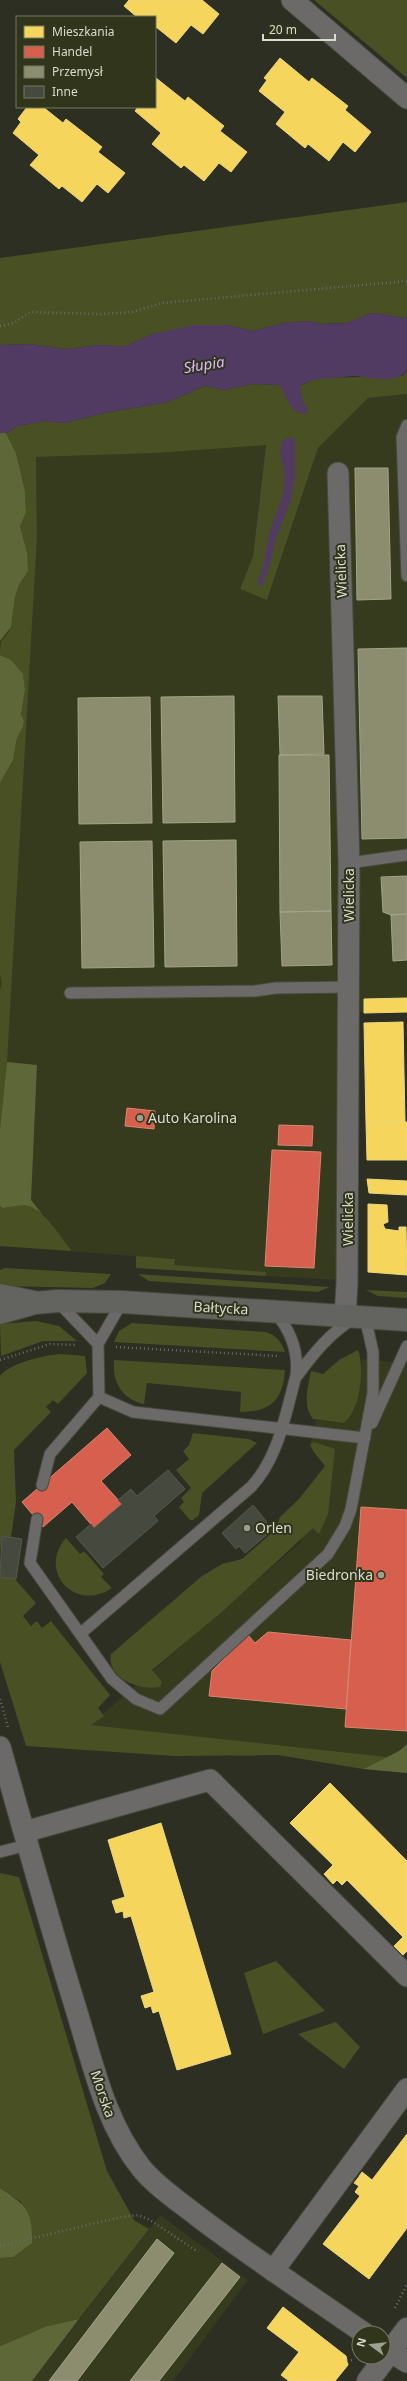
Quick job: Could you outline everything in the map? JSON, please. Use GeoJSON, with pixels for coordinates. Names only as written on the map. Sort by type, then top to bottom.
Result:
{"type":"FeatureCollection","features":[{"type":"Feature","properties":{"kind":"main road","name":"Bałtycka"},"geometry":{"type":"LineString","coordinates":[[0,1295],[35,1303]]}},
{"type":"Feature","properties":{"kind":"main road","name":"Bałtycka"},"geometry":{"type":"LineString","coordinates":[[0,1313],[35,1303],[57,1301],[122,1302],[407,1320]]}},
{"type":"Feature","properties":{"kind":"street"},"geometry":{"type":"LineString","coordinates":[[292,0],[407,98]]}},
{"type":"Feature","properties":{"kind":"street","name":"Wielicka"},"geometry":{"type":"LineString","coordinates":[[338,474],[349,863],[348,1284],[355,1316]]}},
{"type":"Feature","properties":{"kind":"street","name":"Morska"},"geometry":{"type":"LineString","coordinates":[[0,1748],[103,2100],[114,2127],[128,2150],[153,2180],[273,2271],[352,2325]]}},
{"type":"Feature","properties":{"kind":"street"},"geometry":{"type":"LineString","coordinates":[[26,1839],[210,1780],[407,1976]]}},
{"type":"Feature","properties":{"kind":"street"},"geometry":{"type":"LineString","coordinates":[[273,2271],[407,2089]]}},
{"type":"Feature","properties":{"kind":"street"},"geometry":{"type":"LineString","coordinates":[[368,2381],[393,2354],[407,2329]]}},
{"type":"Feature","properties":{"kind":"lane"},"geometry":{"type":"LineString","coordinates":[[407,425],[402,437],[407,576]]}},
{"type":"Feature","properties":{"kind":"lane"},"geometry":{"type":"LineString","coordinates":[[349,863],[407,855]]}},
{"type":"Feature","properties":{"kind":"lane"},"geometry":{"type":"LineString","coordinates":[[70,993],[255,991],[276,988],[349,987]]}},
{"type":"Feature","properties":{"kind":"lane"},"geometry":{"type":"LineString","coordinates":[[57,1301],[98,1344]]}},
{"type":"Feature","properties":{"kind":"lane"},"geometry":{"type":"LineString","coordinates":[[42,1485],[50,1454],[99,1397],[98,1344],[122,1302]]}},
{"type":"Feature","properties":{"kind":"lane"},"geometry":{"type":"LineString","coordinates":[[80,1634],[251,1487],[270,1463],[282,1429],[296,1376],[297,1353],[288,1330],[274,1311]]}},
{"type":"Feature","properties":{"kind":"lane"},"geometry":{"type":"LineString","coordinates":[[37,1519],[30,1562],[112,1679],[125,1691],[146,1705],[160,1709],[328,1554],[345,1526],[351,1509],[373,1394],[373,1352],[355,1316],[318,1348],[296,1376]]}},
{"type":"Feature","properties":{"kind":"lane"},"geometry":{"type":"LineString","coordinates":[[365,1438],[407,1346]]}},
{"type":"Feature","properties":{"kind":"lane"},"geometry":{"type":"LineString","coordinates":[[99,1397],[133,1412],[365,1438]]}},
{"type":"Feature","properties":{"kind":"lane"},"geometry":{"type":"LineString","coordinates":[[0,1852],[26,1839]]}},
{"type":"Feature","properties":{"kind":"path"},"geometry":{"type":"LineString","coordinates":[[0,326],[14,323],[30,312],[101,314],[132,312],[162,302],[407,282]]}},
{"type":"Feature","properties":{"kind":"path"},"geometry":{"type":"LineString","coordinates":[[0,1360],[50,1344],[81,1346]]}},
{"type":"Feature","properties":{"kind":"path"},"geometry":{"type":"LineString","coordinates":[[115,1347],[286,1357]]}},
{"type":"Feature","properties":{"kind":"path"},"geometry":{"type":"LineString","coordinates":[[0,2246],[121,2217],[138,2215],[150,2220],[198,2252]]}},
{"type":"Feature","properties":{"kind":"path"},"geometry":{"type":"LineString","coordinates":[[393,2311],[407,2284]]}},
{"type":"Feature","properties":{"kind":"path"},"geometry":{"type":"LineString","coordinates":[[347,2361],[351,2360]]}},
{"type":"Feature","properties":{"kind":"shaded area"},"geometry":{"type":"Polygon","coordinates":[[[314,0],[407,0],[407,78],[314,0]]]}},
{"type":"Feature","properties":{"kind":"shaded area"},"geometry":{"type":"Polygon","coordinates":[[[407,202],[407,318],[372,313],[347,323],[322,324],[309,321],[284,323],[252,331],[228,325],[152,334],[124,347],[101,345],[66,349],[29,344],[0,345],[0,258],[407,202]]]}},
{"type":"Feature","properties":{"kind":"shaded area"},"geometry":{"type":"Polygon","coordinates":[[[407,371],[407,394],[368,398],[318,448],[267,600],[240,589],[253,556],[266,445],[157,453],[36,457],[37,536],[7,1062],[0,1128],[0,990],[2,983],[0,976],[0,783],[13,760],[17,738],[23,727],[24,721],[21,714],[25,690],[22,674],[11,660],[0,655],[2,641],[12,622],[16,591],[23,580],[24,543],[20,526],[26,504],[16,453],[6,433],[18,426],[45,421],[64,423],[105,413],[168,402],[205,386],[224,390],[252,384],[300,386],[317,378],[402,376],[407,371]]]}},
{"type":"Feature","properties":{"kind":"shaded area"},"geometry":{"type":"Polygon","coordinates":[[[407,394],[407,1012],[357,1012],[340,1280],[265,1276],[265,1272],[174,1265],[174,1259],[0,1246],[0,532],[37,536],[36,457],[157,453],[266,444],[253,556],[240,589],[267,600],[318,448],[368,398],[407,394]]]}},
{"type":"Feature","properties":{"kind":"shaded area"},"geometry":{"type":"Polygon","coordinates":[[[0,433],[6,433],[16,453],[25,492],[26,512],[20,526],[27,553],[28,571],[19,585],[15,596],[11,627],[0,641],[0,433]]]}},
{"type":"Feature","properties":{"kind":"shaded area"},"geometry":{"type":"Polygon","coordinates":[[[0,655],[11,660],[23,674],[25,690],[21,714],[24,721],[23,727],[17,738],[13,760],[0,783],[0,655]]]}},
{"type":"Feature","properties":{"kind":"shaded area"},"geometry":{"type":"Polygon","coordinates":[[[7,1062],[37,1065],[31,1200],[42,1214],[32,1207],[24,1205],[3,1208],[0,1206],[0,1128],[7,1062]]]}},
{"type":"Feature","properties":{"kind":"shaded area"},"geometry":{"type":"Polygon","coordinates":[[[21,1204],[37,1210],[44,1216],[56,1229],[72,1251],[0,1246],[0,1206],[4,1208],[21,1204]]]}},
{"type":"Feature","properties":{"kind":"shaded area"},"geometry":{"type":"Polygon","coordinates":[[[136,1256],[175,1259],[174,1265],[266,1272],[265,1276],[136,1268],[136,1256]]]}},
{"type":"Feature","properties":{"kind":"shaded area"},"geometry":{"type":"Polygon","coordinates":[[[5,1268],[111,1274],[105,1283],[93,1288],[0,1286],[0,1270],[5,1268]]]}},
{"type":"Feature","properties":{"kind":"shaded area"},"geometry":{"type":"Polygon","coordinates":[[[138,1274],[330,1287],[318,1292],[149,1281],[138,1274]]]}},
{"type":"Feature","properties":{"kind":"shaded area"},"geometry":{"type":"Polygon","coordinates":[[[366,1290],[407,1292],[407,1298],[378,1296],[366,1290]]]}},
{"type":"Feature","properties":{"kind":"shaded area"},"geometry":{"type":"Polygon","coordinates":[[[36,1321],[59,1326],[77,1341],[43,1341],[1,1356],[0,1324],[36,1321]]]}},
{"type":"Feature","properties":{"kind":"shaded area"},"geometry":{"type":"Polygon","coordinates":[[[132,1323],[266,1332],[278,1339],[285,1352],[114,1342],[119,1331],[132,1323]]]}},
{"type":"Feature","properties":{"kind":"shaded area"},"geometry":{"type":"Polygon","coordinates":[[[358,1350],[361,1367],[360,1390],[354,1410],[349,1418],[343,1423],[313,1419],[307,1402],[307,1390],[311,1371],[323,1374],[339,1360],[358,1350]]]}},
{"type":"Feature","properties":{"kind":"shaded area"},"geometry":{"type":"Polygon","coordinates":[[[61,1354],[85,1356],[87,1373],[58,1404],[53,1400],[46,1407],[51,1412],[14,1450],[16,1502],[11,1537],[2,1536],[0,1552],[0,1376],[11,1367],[28,1360],[61,1354]]]}},
{"type":"Feature","properties":{"kind":"shaded area"},"geometry":{"type":"Polygon","coordinates":[[[362,1359],[407,1364],[407,1744],[399,1751],[387,1757],[90,1725],[301,1542],[325,1466],[310,1446],[316,1420],[340,1423],[350,1418],[355,1409],[362,1359]]]}},
{"type":"Feature","properties":{"kind":"shaded area"},"geometry":{"type":"Polygon","coordinates":[[[114,1360],[285,1370],[281,1389],[273,1402],[260,1410],[240,1412],[241,1392],[147,1383],[144,1404],[136,1402],[124,1394],[120,1388],[115,1375],[114,1360]]]}},
{"type":"Feature","properties":{"kind":"shaded area"},"geometry":{"type":"Polygon","coordinates":[[[193,1433],[249,1439],[257,1443],[202,1493],[199,1515],[193,1520],[190,1520],[179,1507],[184,1502],[181,1498],[191,1488],[176,1470],[189,1459],[183,1451],[189,1445],[193,1433]]]}},
{"type":"Feature","properties":{"kind":"shaded area"},"geometry":{"type":"Polygon","coordinates":[[[314,1442],[335,1449],[328,1514],[319,1534],[313,1528],[223,1611],[152,1670],[162,1682],[160,1687],[152,1688],[135,1685],[119,1676],[111,1663],[111,1654],[202,1576],[222,1564],[242,1559],[274,1531],[280,1517],[299,1499],[325,1466],[313,1451],[310,1444],[314,1442]]]}},
{"type":"Feature","properties":{"kind":"shaded area"},"geometry":{"type":"Polygon","coordinates":[[[66,1538],[80,1554],[84,1551],[104,1574],[101,1577],[112,1588],[98,1594],[85,1595],[74,1592],[64,1585],[58,1575],[56,1563],[58,1551],[66,1538]]]}},
{"type":"Feature","properties":{"kind":"shaded area"},"geometry":{"type":"Polygon","coordinates":[[[0,1577],[15,1579],[36,1603],[23,1616],[31,1626],[37,1621],[42,1628],[51,1621],[110,1695],[98,1708],[104,1716],[91,1725],[387,1757],[363,1769],[278,1755],[174,1756],[26,1746],[0,1662],[0,1577]]]}},
{"type":"Feature","properties":{"kind":"shaded area"},"geometry":{"type":"Polygon","coordinates":[[[407,1744],[407,1773],[363,1769],[399,1751],[407,1744]]]}},
{"type":"Feature","properties":{"kind":"shaded area"},"geometry":{"type":"Polygon","coordinates":[[[0,1873],[19,1877],[107,2171],[134,2220],[149,2229],[79,2319],[47,2326],[0,2346],[0,2258],[13,2257],[21,2202],[0,2188],[0,1873]]]}},
{"type":"Feature","properties":{"kind":"shaded area"},"geometry":{"type":"Polygon","coordinates":[[[276,1961],[325,2011],[263,2034],[244,1973],[276,1961]]]}},
{"type":"Feature","properties":{"kind":"shaded area"},"geometry":{"type":"Polygon","coordinates":[[[336,2022],[360,2047],[344,2069],[298,2034],[336,2022]]]}},
{"type":"Feature","properties":{"kind":"shaded area"},"geometry":{"type":"Polygon","coordinates":[[[0,2188],[22,2204],[31,2223],[32,2243],[13,2257],[0,2258],[0,2188]]]}},
{"type":"Feature","properties":{"kind":"shaded area"},"geometry":{"type":"Polygon","coordinates":[[[160,2215],[248,2280],[173,2381],[32,2381],[160,2215]]]}},
{"type":"Feature","properties":{"kind":"shaded area"},"geometry":{"type":"Polygon","coordinates":[[[79,2319],[32,2381],[0,2381],[0,2346],[47,2326],[79,2319]]]}},
{"type":"Feature","properties":{"kind":"water","name":"Słupia"},"geometry":{"type":"Polygon","coordinates":[[[372,313],[407,318],[407,371],[396,378],[389,379],[352,376],[318,379],[305,383],[300,386],[303,402],[308,409],[306,414],[293,408],[280,385],[252,384],[224,390],[205,386],[168,402],[105,413],[64,423],[45,421],[18,426],[6,433],[0,433],[0,345],[29,344],[66,349],[101,345],[124,347],[152,334],[195,325],[228,325],[252,331],[284,323],[309,321],[322,324],[347,323],[372,313]]]}},
{"type":"Feature","properties":{"kind":"water"},"geometry":{"type":"Polygon","coordinates":[[[289,437],[295,439],[295,476],[291,500],[275,541],[271,561],[262,586],[257,584],[264,563],[269,534],[283,495],[285,473],[280,454],[282,441],[289,437]]]}},
{"type":"Feature","properties":{"kind":"building: Mieszkania"},"geometry":{"type":"Polygon","coordinates":[[[129,0],[202,0],[219,14],[203,34],[191,25],[176,43],[156,27],[156,16],[136,16],[124,6],[129,0]]]}},
{"type":"Feature","properties":{"kind":"building: Mieszkania"},"geometry":{"type":"Polygon","coordinates":[[[280,58],[309,82],[312,78],[348,106],[345,110],[371,132],[355,152],[343,142],[329,161],[308,144],[305,148],[276,124],[285,112],[259,91],[267,80],[264,78],[280,58]]]}},
{"type":"Feature","properties":{"kind":"building: Mieszkania"},"geometry":{"type":"Polygon","coordinates":[[[156,78],[185,101],[188,97],[224,126],[220,131],[247,152],[231,172],[219,163],[204,181],[184,165],[181,168],[152,144],[161,133],[135,111],[137,108],[156,108],[156,78]]]}},
{"type":"Feature","properties":{"kind":"building: Mieszkania"},"geometry":{"type":"Polygon","coordinates":[[[26,108],[44,108],[63,123],[66,119],[102,147],[98,152],[125,173],[108,193],[97,184],[82,202],[62,186],[59,189],[30,165],[39,155],[13,133],[21,122],[18,119],[26,108]]]}},
{"type":"Feature","properties":{"kind":"building: Mieszkania"},"geometry":{"type":"Polygon","coordinates":[[[407,998],[407,1012],[364,1013],[364,999],[407,998]]]}},
{"type":"Feature","properties":{"kind":"building: Mieszkania"},"geometry":{"type":"Polygon","coordinates":[[[403,1022],[405,1122],[366,1123],[364,1023],[403,1022]]]}},
{"type":"Feature","properties":{"kind":"building: Mieszkania"},"geometry":{"type":"Polygon","coordinates":[[[407,1122],[407,1160],[367,1160],[366,1123],[407,1122]]]}},
{"type":"Feature","properties":{"kind":"building: Mieszkania"},"geometry":{"type":"Polygon","coordinates":[[[367,1179],[407,1181],[407,1195],[369,1193],[367,1179]]]}},
{"type":"Feature","properties":{"kind":"building: Mieszkania"},"geometry":{"type":"Polygon","coordinates":[[[368,1204],[387,1205],[388,1222],[383,1224],[385,1229],[399,1231],[399,1227],[406,1227],[407,1275],[368,1272],[368,1204]]]}},
{"type":"Feature","properties":{"kind":"building: Mieszkania"},"geometry":{"type":"Polygon","coordinates":[[[330,1783],[407,1861],[407,1951],[403,1955],[394,1946],[403,1937],[347,1880],[342,1885],[337,1880],[333,1884],[324,1874],[333,1865],[290,1823],[330,1783]]]}},
{"type":"Feature","properties":{"kind":"building: Mieszkania"},"geometry":{"type":"Polygon","coordinates":[[[161,1823],[231,2054],[177,2070],[159,2011],[153,2013],[151,2006],[145,2008],[141,1996],[154,1992],[131,1916],[124,1918],[123,1911],[116,1913],[112,1901],[125,1897],[108,1840],[161,1823]]]}},
{"type":"Feature","properties":{"kind":"building: Mieszkania"},"geometry":{"type":"Polygon","coordinates":[[[407,2134],[407,2228],[369,2279],[323,2244],[360,2196],[355,2192],[359,2186],[354,2183],[362,2172],[372,2180],[407,2134]]]}},
{"type":"Feature","properties":{"kind":"building: Mieszkania"},"geometry":{"type":"Polygon","coordinates":[[[283,2307],[346,2356],[348,2365],[335,2381],[289,2381],[281,2375],[299,2352],[267,2328],[283,2307]]]}},
{"type":"Feature","properties":{"kind":"building: Handel","name":"Auto Karolina"},"geometry":{"type":"Polygon","coordinates":[[[127,1108],[155,1111],[154,1129],[125,1126],[127,1108]]]}},
{"type":"Feature","properties":{"kind":"building: Handel"},"geometry":{"type":"Polygon","coordinates":[[[279,1125],[313,1126],[312,1146],[278,1145],[279,1125]]]}},
{"type":"Feature","properties":{"kind":"building: Handel"},"geometry":{"type":"Polygon","coordinates":[[[272,1150],[321,1152],[314,1268],[265,1266],[272,1150]]]}},
{"type":"Feature","properties":{"kind":"building: Handel"},"geometry":{"type":"Polygon","coordinates":[[[107,1428],[131,1455],[101,1481],[122,1504],[94,1528],[72,1502],[43,1527],[22,1502],[107,1428]]]}},
{"type":"Feature","properties":{"kind":"building: Handel","name":"Biedronka"},"geometry":{"type":"Polygon","coordinates":[[[361,1507],[407,1510],[407,1731],[345,1727],[361,1507]]]}},
{"type":"Feature","properties":{"kind":"building: Handel"},"geometry":{"type":"Polygon","coordinates":[[[268,1632],[351,1640],[346,1709],[209,1696],[212,1671],[248,1635],[255,1643],[268,1632]]]}},
{"type":"Feature","properties":{"kind":"building: Przemysł"},"geometry":{"type":"Polygon","coordinates":[[[355,468],[388,468],[391,599],[357,600],[355,468]]]}},
{"type":"Feature","properties":{"kind":"building: Przemysł"},"geometry":{"type":"Polygon","coordinates":[[[407,648],[407,838],[362,839],[358,649],[407,648]]]}},
{"type":"Feature","properties":{"kind":"building: Przemysł"},"geometry":{"type":"Polygon","coordinates":[[[234,696],[235,822],[163,823],[161,697],[234,696]]]}},
{"type":"Feature","properties":{"kind":"building: Przemysł"},"geometry":{"type":"Polygon","coordinates":[[[278,696],[322,696],[324,754],[280,755],[278,696]]]}},
{"type":"Feature","properties":{"kind":"building: Przemysł"},"geometry":{"type":"Polygon","coordinates":[[[150,697],[152,823],[79,824],[78,698],[150,697]]]}},
{"type":"Feature","properties":{"kind":"building: Przemysł"},"geometry":{"type":"Polygon","coordinates":[[[279,755],[329,755],[331,911],[280,912],[279,755]]]}},
{"type":"Feature","properties":{"kind":"building: Przemysł"},"geometry":{"type":"Polygon","coordinates":[[[236,840],[237,966],[165,967],[163,841],[236,840]]]}},
{"type":"Feature","properties":{"kind":"building: Przemysł"},"geometry":{"type":"Polygon","coordinates":[[[152,841],[154,967],[82,968],[80,842],[152,841]]]}},
{"type":"Feature","properties":{"kind":"building: Przemysł"},"geometry":{"type":"Polygon","coordinates":[[[407,876],[407,914],[391,915],[383,912],[381,877],[407,876]]]}},
{"type":"Feature","properties":{"kind":"building: Przemysł"},"geometry":{"type":"Polygon","coordinates":[[[331,911],[332,965],[282,966],[280,912],[331,911]]]}},
{"type":"Feature","properties":{"kind":"building: Przemysł"},"geometry":{"type":"Polygon","coordinates":[[[407,914],[407,960],[393,961],[391,915],[407,914]]]}},
{"type":"Feature","properties":{"kind":"building: Przemysł"},"geometry":{"type":"Polygon","coordinates":[[[157,2239],[174,2253],[77,2381],[49,2381],[157,2239]]]}},
{"type":"Feature","properties":{"kind":"building: Przemysł"},"geometry":{"type":"Polygon","coordinates":[[[222,2263],[240,2277],[159,2381],[130,2381],[222,2263]]]}},
{"type":"Feature","properties":{"kind":"building: Inne"},"geometry":{"type":"Polygon","coordinates":[[[168,1470],[185,1489],[154,1516],[158,1521],[103,1568],[76,1537],[91,1524],[94,1528],[122,1504],[118,1500],[131,1489],[137,1496],[168,1470]]]}},
{"type":"Feature","properties":{"kind":"building: Inne","name":"Orlen"},"geometry":{"type":"Polygon","coordinates":[[[253,1505],[267,1522],[264,1524],[270,1532],[245,1553],[239,1546],[236,1549],[222,1533],[253,1505]]]}},
{"type":"Feature","properties":{"kind":"building: Inne"},"geometry":{"type":"Polygon","coordinates":[[[2,1536],[22,1539],[16,1579],[0,1577],[2,1536]]]}},
{"type":"Feature","properties":{"kind":"place","name":"Auto Karolina"},"geometry":{"type":"Point","coordinates":[140,1118]}},
{"type":"Feature","properties":{"kind":"place","name":"Orlen"},"geometry":{"type":"Point","coordinates":[247,1528]}},
{"type":"Feature","properties":{"kind":"place","name":"Biedronka"},"geometry":{"type":"Point","coordinates":[381,1575]}}]}
